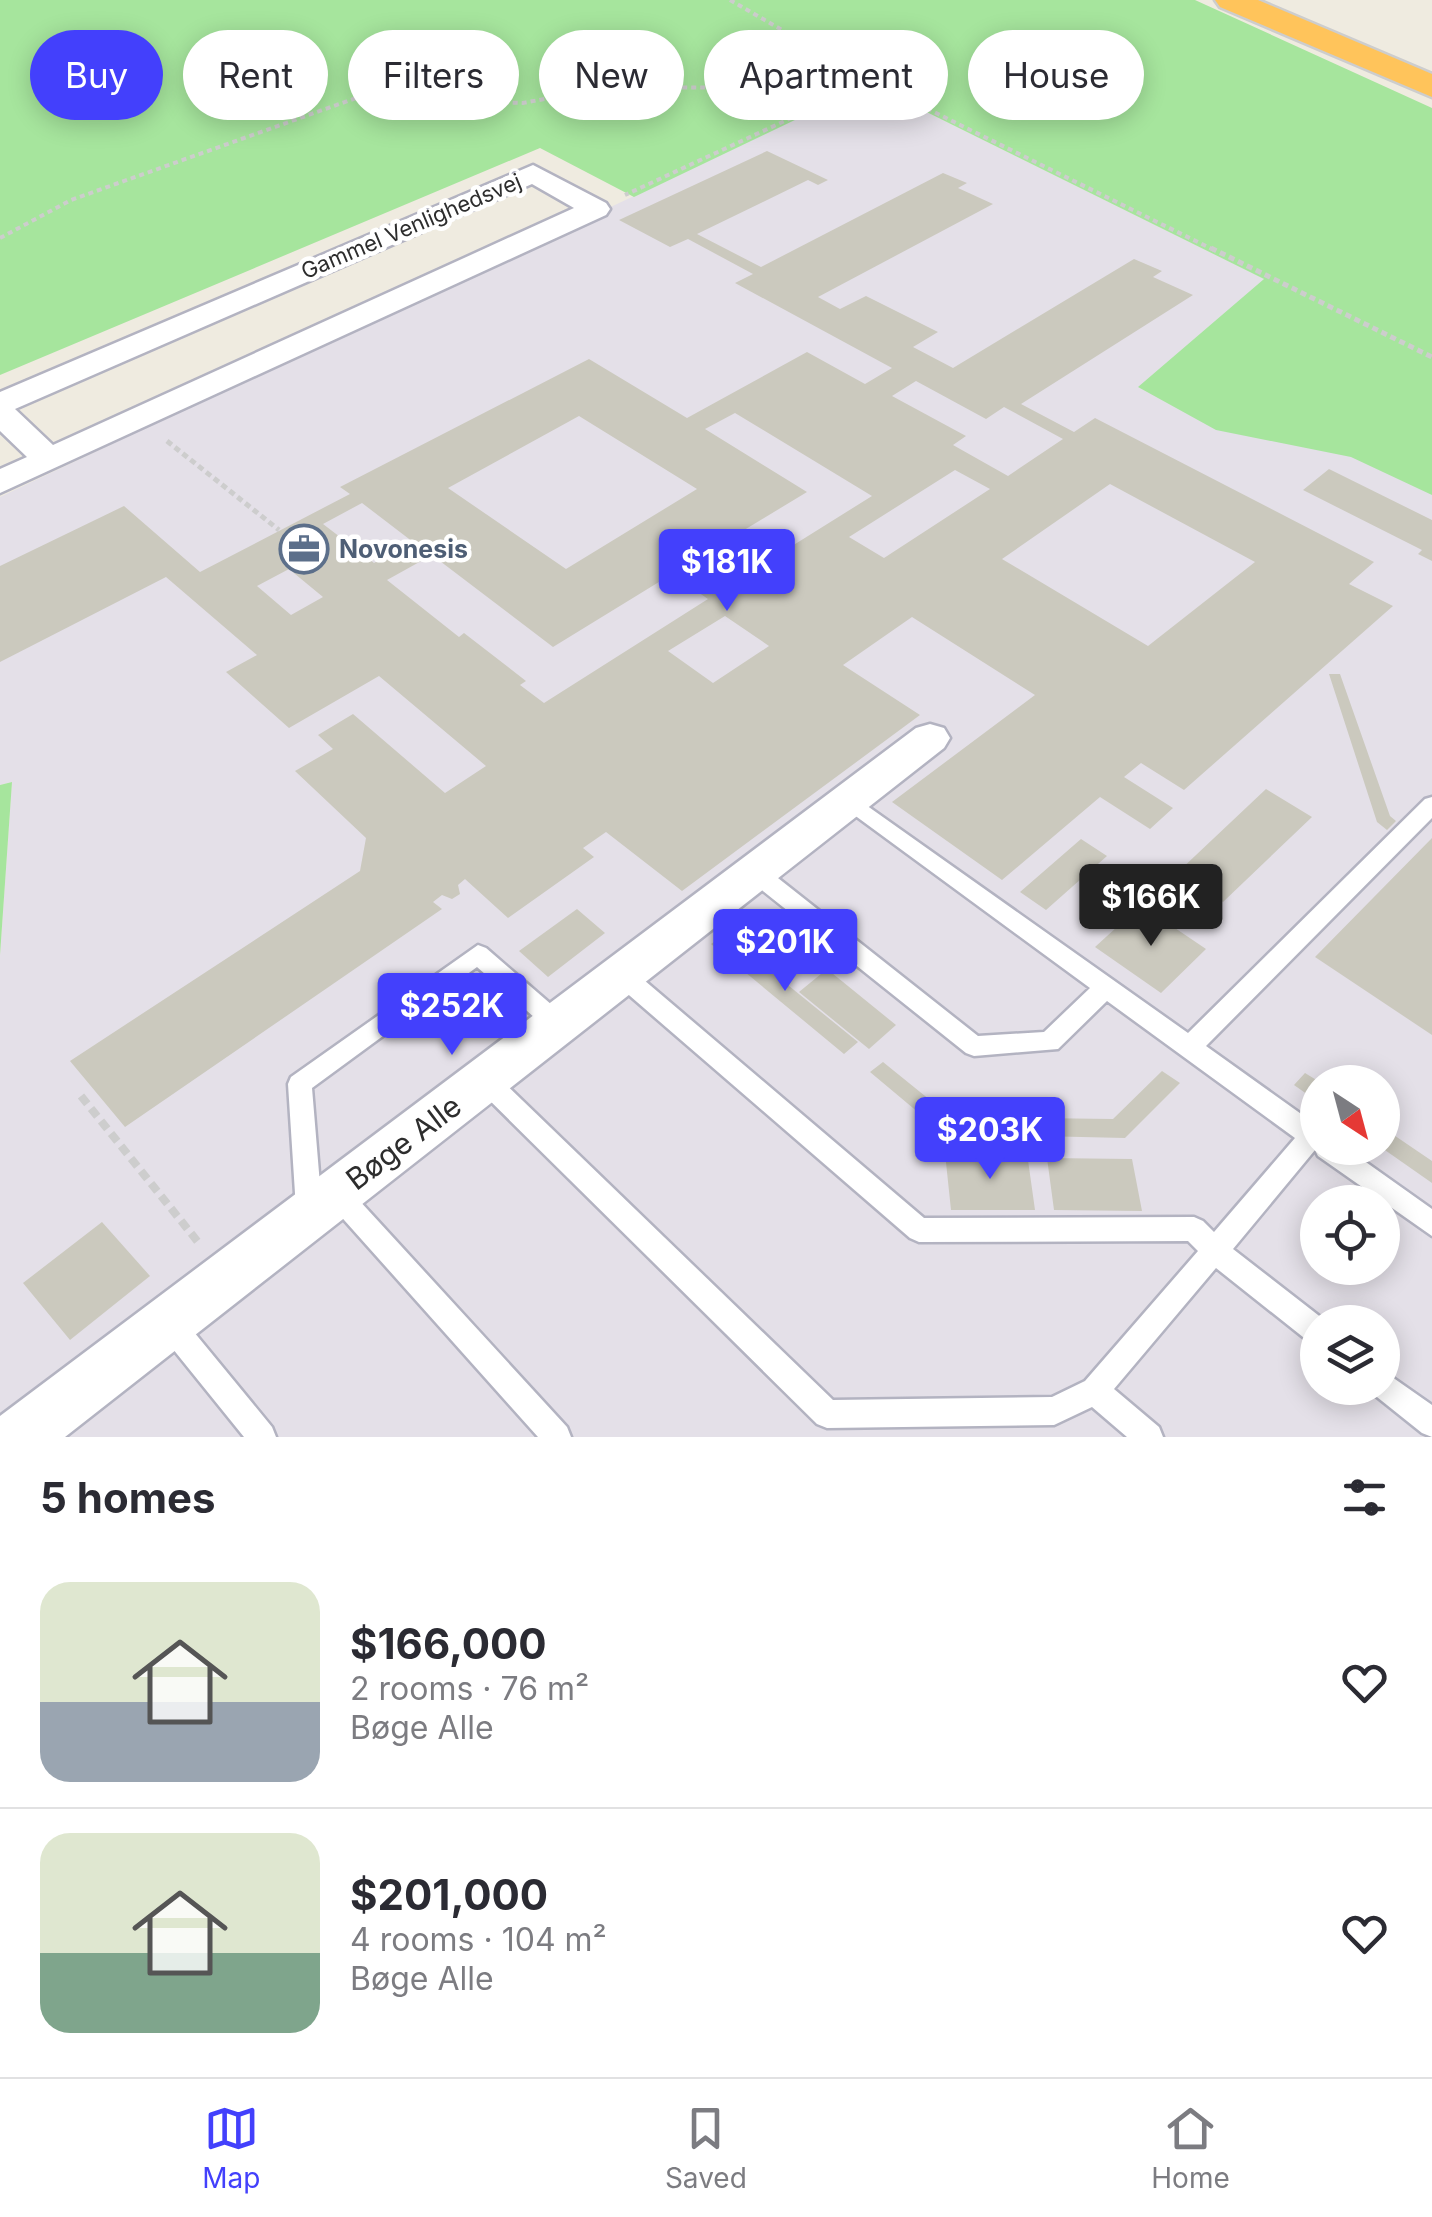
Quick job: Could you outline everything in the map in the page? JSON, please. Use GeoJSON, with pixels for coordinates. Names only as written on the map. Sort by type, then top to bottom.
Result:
{"type":"FeatureCollection","features":[{"type":"Feature","properties":{"kind":"highway"},"geometry":{"type":"LineString","coordinates":[[1231,0],[1432,87]]}},
{"type":"Feature","properties":{"kind":"highway"},"geometry":{"type":"LineString","coordinates":[[1291,0],[1432,61]]}},
{"type":"Feature","properties":{"kind":"street","name":"Gammel Venlighedsvej"},"geometry":{"type":"LineString","coordinates":[[0,404],[533,173],[596,208]]}},
{"type":"Feature","properties":{"kind":"street"},"geometry":{"type":"LineString","coordinates":[[0,482],[596,208]]}},
{"type":"Feature","properties":{"kind":"street"},"geometry":{"type":"LineString","coordinates":[[0,413],[50,459]]}},
{"type":"Feature","properties":{"kind":"street","name":"Bøge Alle"},"geometry":{"type":"LineString","coordinates":[[19,1437],[930,738]]}},
{"type":"Feature","properties":{"kind":"lane"},"geometry":{"type":"LineString","coordinates":[[849,801],[1300,1127]]}},
{"type":"Feature","properties":{"kind":"lane"},"geometry":{"type":"LineString","coordinates":[[1190,1047],[1432,805]]}},
{"type":"Feature","properties":{"kind":"lane"},"geometry":{"type":"LineString","coordinates":[[756,873],[974,1046],[1050,1042],[1106,987]]}},
{"type":"Feature","properties":{"kind":"lane"},"geometry":{"type":"LineString","coordinates":[[557,1437],[323,1204],[300,1084],[478,954],[558,1026]]}},
{"type":"Feature","properties":{"kind":"lane"},"geometry":{"type":"LineString","coordinates":[[623,976],[919,1230],[1194,1229],[1214,1250],[1300,1318]]}},
{"type":"Feature","properties":{"kind":"lane"},"geometry":{"type":"LineString","coordinates":[[486,1081],[827,1414],[1054,1411],[1096,1392],[1214,1250],[1300,1161]]}},
{"type":"Feature","properties":{"kind":"lane"},"geometry":{"type":"LineString","coordinates":[[1352,1165],[1432,1224]]}},
{"type":"Feature","properties":{"kind":"lane"},"geometry":{"type":"LineString","coordinates":[[169,1322],[262,1437]]}},
{"type":"Feature","properties":{"kind":"lane"},"geometry":{"type":"LineString","coordinates":[[1096,1392],[1149,1437]]}},
{"type":"Feature","properties":{"kind":"lane"},"geometry":{"type":"LineString","coordinates":[[1400,1398],[1432,1423]]}},
{"type":"Feature","properties":{"kind":"path"},"geometry":{"type":"LineString","coordinates":[[730,0],[782,30]]}},
{"type":"Feature","properties":{"kind":"path"},"geometry":{"type":"LineString","coordinates":[[0,238],[71,200],[356,98],[523,103],[608,87],[704,88]]}},
{"type":"Feature","properties":{"kind":"path"},"geometry":{"type":"LineString","coordinates":[[948,119],[1432,357]]}},
{"type":"Feature","properties":{"kind":"path"},"geometry":{"type":"LineString","coordinates":[[596,208],[787,120]]}},
{"type":"Feature","properties":{"kind":"path"},"geometry":{"type":"LineString","coordinates":[[138,418],[280,530]]}},
{"type":"Feature","properties":{"kind":"path"},"geometry":{"type":"LineString","coordinates":[[80,1096],[227,1278]]}},
{"type":"Feature","properties":{"kind":"shaded area"},"geometry":{"type":"Polygon","coordinates":[[[794,120],[943,120],[1432,362],[1432,1437],[0,1437],[0,955],[12,782],[0,785],[0,497],[794,120]]]}},
{"type":"Feature","properties":{"kind":"green space"},"geometry":{"type":"Polygon","coordinates":[[[0,0],[1195,0],[1432,108],[1432,495],[1351,457],[1216,430],[1138,387],[1264,279],[943,120],[948,120],[948,30],[704,30],[704,120],[795,120],[634,197],[540,148],[0,375],[0,0]]]}},
{"type":"Feature","properties":{"kind":"green space"},"geometry":{"type":"Polygon","coordinates":[[[12,782],[0,955],[0,785],[12,782]]]}},
{"type":"Feature","properties":{"kind":"building"},"geometry":{"type":"Polygon","coordinates":[[[767,151],[828,180],[818,185],[808,180],[697,234],[761,267],[943,173],[967,183],[958,188],[993,204],[818,297],[840,309],[866,296],[938,332],[913,347],[953,368],[1134,259],[1162,271],[1153,277],[1193,295],[1021,404],[1074,432],[1095,418],[1374,562],[1349,584],[1393,606],[1184,790],[1141,763],[1124,777],[1173,808],[1150,829],[1100,797],[1002,880],[892,802],[1035,695],[912,617],[843,665],[920,715],[682,891],[606,832],[583,848],[594,857],[508,918],[465,879],[458,885],[460,894],[452,899],[442,895],[433,902],[442,909],[125,1127],[70,1061],[360,871],[366,838],[295,771],[333,749],[318,735],[353,714],[445,793],[486,766],[379,676],[289,728],[226,672],[257,655],[166,577],[0,662],[0,566],[124,506],[200,572],[350,494],[340,487],[589,359],[687,418],[807,352],[865,384],[892,368],[735,283],[753,274],[688,239],[670,247],[619,220],[767,151]],[[916,381],[892,396],[966,436],[953,445],[1008,476],[1063,439],[1004,407],[986,419],[916,381]],[[735,413],[705,429],[807,492],[693,561],[728,586],[872,496],[735,413]],[[579,416],[448,488],[566,569],[697,489],[579,416]],[[955,470],[849,537],[884,558],[990,489],[955,470]],[[1110,484],[1002,559],[1148,646],[1255,562],[1110,484]],[[362,503],[323,524],[374,563],[413,542],[362,503]],[[432,555],[387,580],[459,637],[464,633],[526,681],[520,685],[544,703],[708,599],[672,574],[553,647],[432,555]],[[289,569],[257,586],[291,615],[323,597],[289,569]],[[725,616],[668,651],[713,683],[769,646],[725,616]]]}},
{"type":"Feature","properties":{"kind":"building"},"geometry":{"type":"Polygon","coordinates":[[[1329,469],[1432,520],[1432,561],[1418,554],[1422,550],[1303,490],[1329,469]]]}},
{"type":"Feature","properties":{"kind":"building"},"geometry":{"type":"Polygon","coordinates":[[[1329,674],[1340,674],[1390,816],[1396,821],[1387,830],[1377,822],[1329,674]]]}},
{"type":"Feature","properties":{"kind":"building"},"geometry":{"type":"Polygon","coordinates":[[[1266,789],[1312,817],[1223,902],[1178,872],[1266,789]]]}},
{"type":"Feature","properties":{"kind":"building"},"geometry":{"type":"Polygon","coordinates":[[[1432,838],[1432,1035],[1315,957],[1432,838]]]}},
{"type":"Feature","properties":{"kind":"building"},"geometry":{"type":"Polygon","coordinates":[[[1081,839],[1107,856],[1046,910],[1020,892],[1081,839]]]}},
{"type":"Feature","properties":{"kind":"building"},"geometry":{"type":"Polygon","coordinates":[[[1141,905],[1206,949],[1161,993],[1095,947],[1141,905]]]}},
{"type":"Feature","properties":{"kind":"building"},"geometry":{"type":"Polygon","coordinates":[[[577,909],[605,933],[548,977],[519,951],[577,909]]]}},
{"type":"Feature","properties":{"kind":"building"},"geometry":{"type":"Polygon","coordinates":[[[725,934],[858,1042],[844,1054],[711,944],[725,934]]]}},
{"type":"Feature","properties":{"kind":"building"},"geometry":{"type":"Polygon","coordinates":[[[827,969],[896,1025],[869,1049],[799,992],[827,969]]]}},
{"type":"Feature","properties":{"kind":"building"},"geometry":{"type":"Polygon","coordinates":[[[883,1062],[951,1117],[1113,1119],[1162,1071],[1180,1083],[1125,1138],[944,1134],[870,1072],[883,1062]]]}},
{"type":"Feature","properties":{"kind":"building"},"geometry":{"type":"Polygon","coordinates":[[[1400,1139],[1432,1161],[1432,1183],[1400,1161],[1400,1139]]]}},
{"type":"Feature","properties":{"kind":"building"},"geometry":{"type":"Polygon","coordinates":[[[945,1153],[1027,1153],[1035,1210],[951,1210],[945,1153]]]}},
{"type":"Feature","properties":{"kind":"building"},"geometry":{"type":"Polygon","coordinates":[[[1047,1158],[1132,1159],[1142,1211],[1054,1210],[1047,1158]]]}},
{"type":"Feature","properties":{"kind":"building"},"geometry":{"type":"Polygon","coordinates":[[[102,1222],[150,1276],[70,1340],[23,1283],[102,1222]]]}},
{"type":"Feature","properties":{"kind":"place","name":"Novonesis"},"geometry":{"type":"Point","coordinates":[304,549]}}]}
